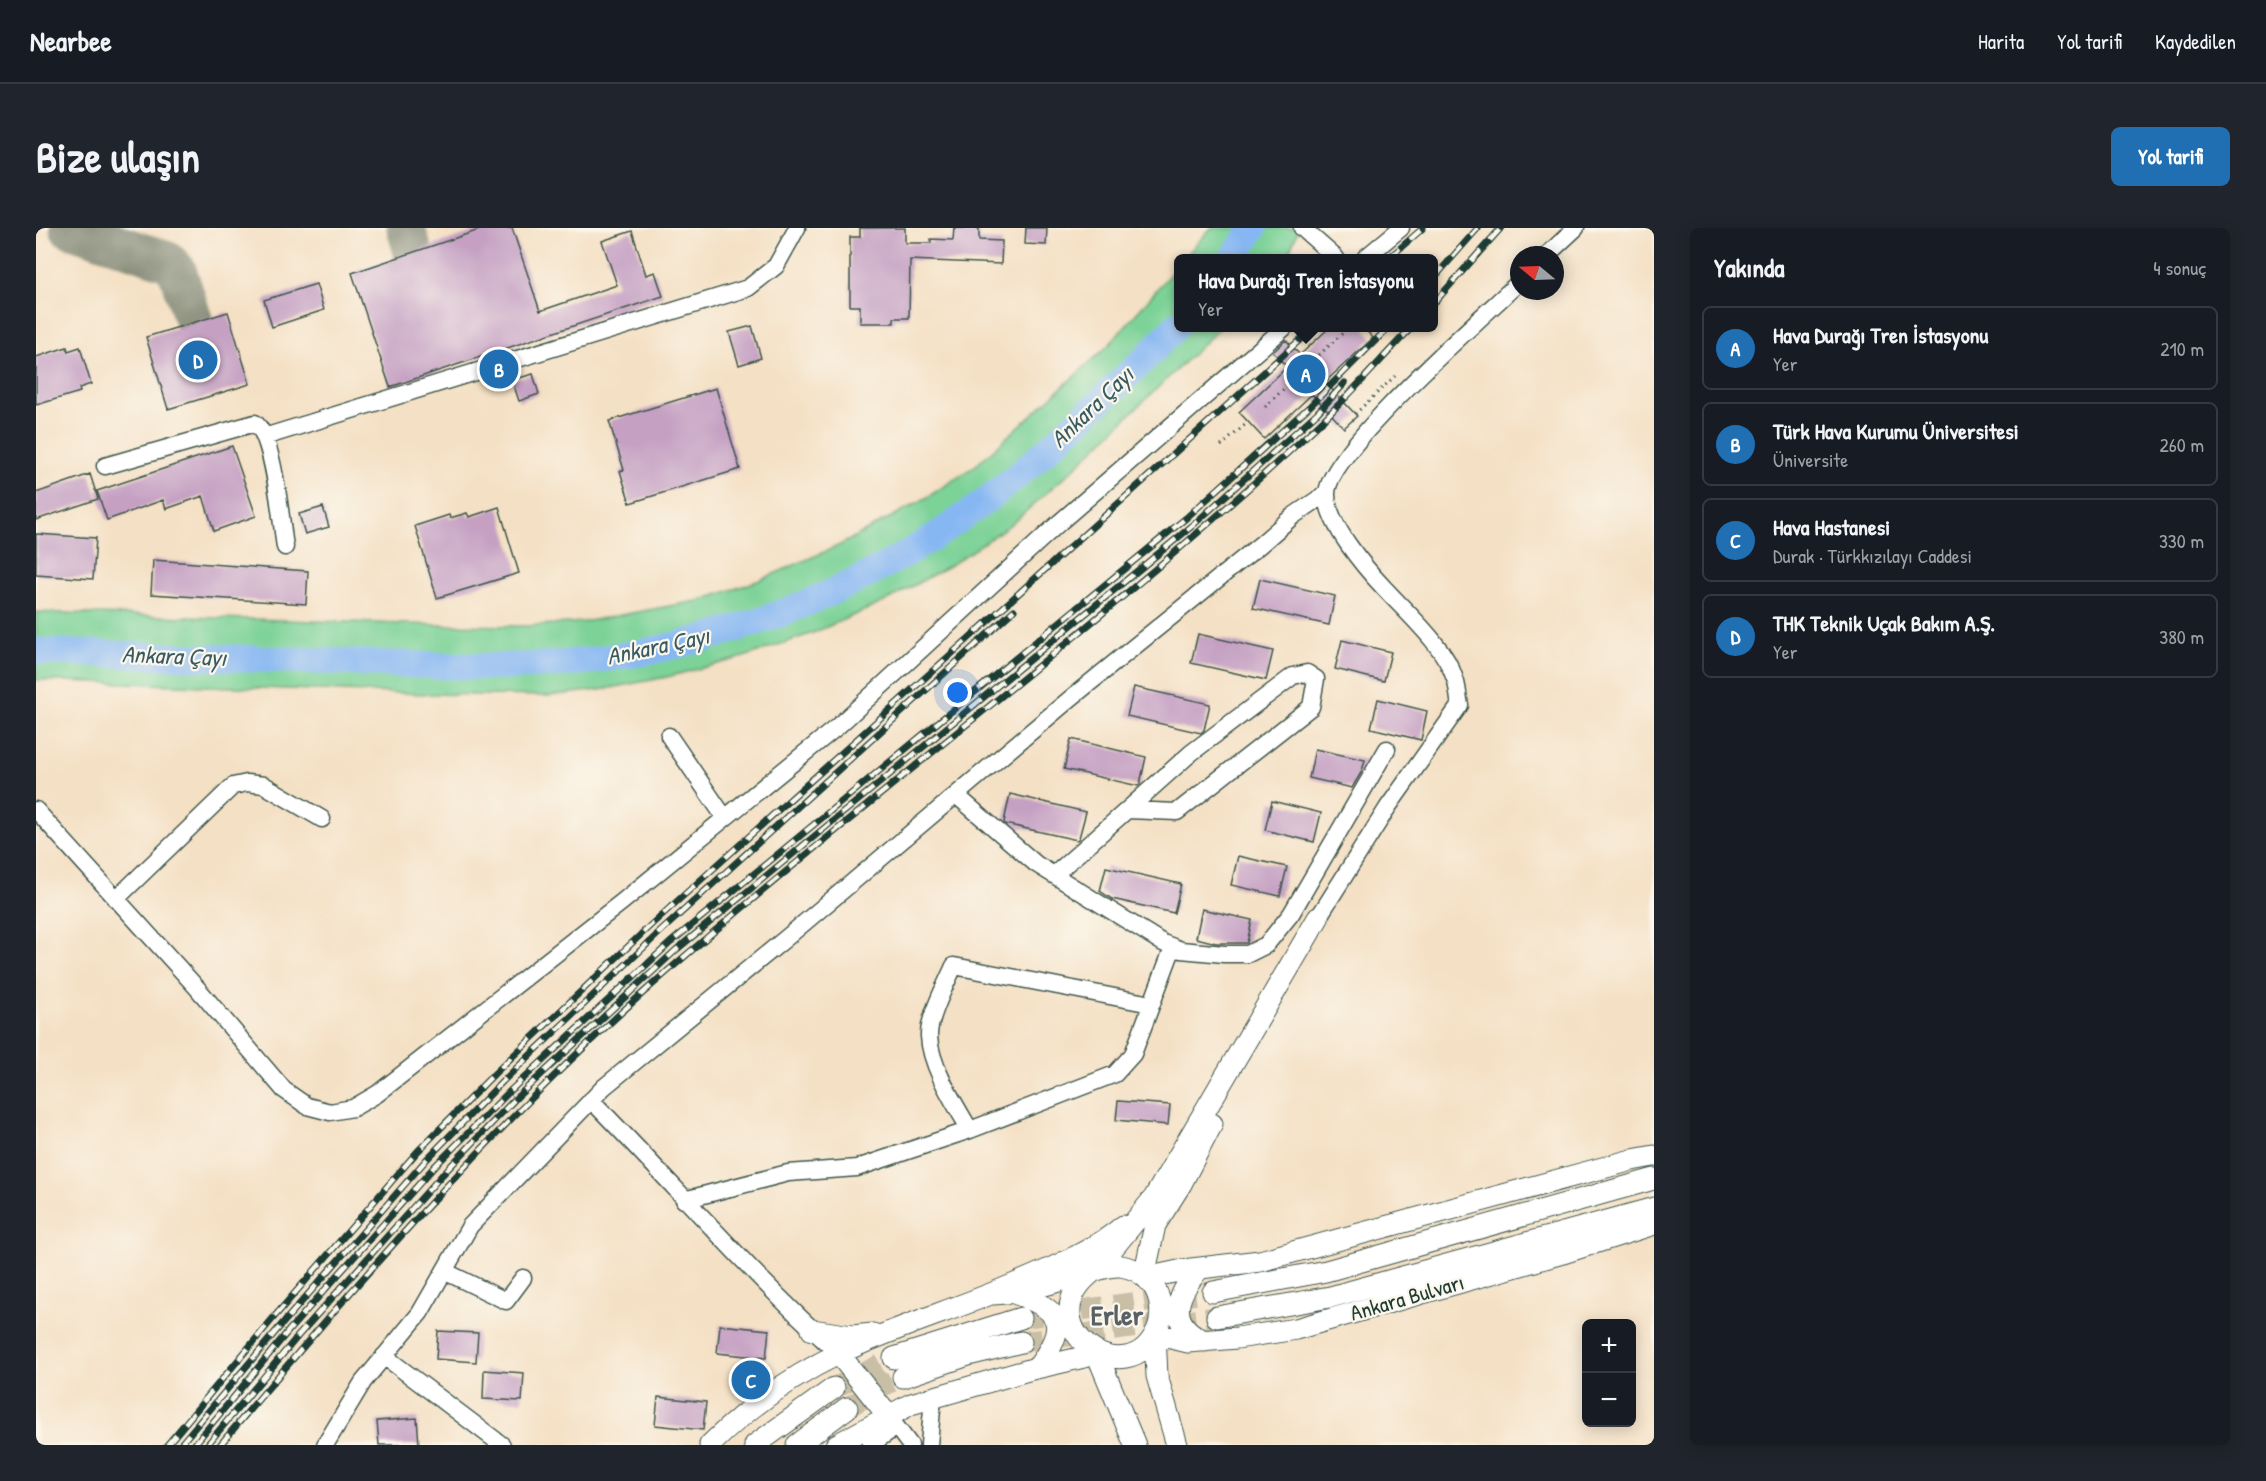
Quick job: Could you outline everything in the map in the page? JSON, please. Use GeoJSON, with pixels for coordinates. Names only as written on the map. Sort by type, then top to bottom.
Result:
{"type":"FeatureCollection","features":[{"type":"Feature","properties":{"kind":"main road"},"geometry":{"type":"LineString","coordinates":[[1155,1334],[1149,1342],[1134,1353],[1115,1358],[1097,1354],[1084,1346],[1075,1334],[1070,1320],[1070,1305],[1074,1291],[1083,1279],[1095,1270],[1154,1198],[1318,918]]}},
{"type":"Feature","properties":{"kind":"main road"},"geometry":{"type":"LineString","coordinates":[[1145,1277],[1155,1225],[1186,1173],[1318,918]]}},
{"type":"Feature","properties":{"kind":"main road"},"geometry":{"type":"LineString","coordinates":[[1145,1277],[1260,1261],[1632,1160],[1654,1156]]}},
{"type":"Feature","properties":{"kind":"main road","name":"Ankara Bulvarı"},"geometry":{"type":"LineString","coordinates":[[1213,1292],[1326,1271],[1654,1179]]}},
{"type":"Feature","properties":{"kind":"main road"},"geometry":{"type":"LineString","coordinates":[[710,1445],[729,1426],[779,1388],[839,1354],[1040,1274],[1086,1250],[1119,1229],[1154,1198]]}},
{"type":"Feature","properties":{"kind":"main road","name":"Ankara Bulvarı"},"geometry":{"type":"LineString","coordinates":[[1216,1317],[1330,1297],[1654,1208]]}},
{"type":"Feature","properties":{"kind":"main road","name":"Ankara Bulvarı"},"geometry":{"type":"LineString","coordinates":[[1155,1334],[1188,1342],[1237,1338],[1296,1329],[1563,1253],[1654,1224]]}},
{"type":"Feature","properties":{"kind":"main road"},"geometry":{"type":"LineString","coordinates":[[993,1294],[1014,1293],[1108,1266],[1123,1266],[1145,1277],[1159,1298],[1160,1317],[1155,1334],[1157,1376],[1176,1445]]}},
{"type":"Feature","properties":{"kind":"main road"},"geometry":{"type":"LineString","coordinates":[[1192,1269],[1181,1294],[1178,1308],[1181,1319],[1188,1330],[1205,1341]]}},
{"type":"Feature","properties":{"kind":"main road"},"geometry":{"type":"LineString","coordinates":[[1014,1293],[1048,1308],[1056,1319],[1057,1330],[1051,1349],[1038,1367]]}},
{"type":"Feature","properties":{"kind":"main road"},"geometry":{"type":"LineString","coordinates":[[894,1358],[1021,1318]]}},
{"type":"Feature","properties":{"kind":"main road"},"geometry":{"type":"LineString","coordinates":[[812,1330],[852,1336],[889,1333]]}},
{"type":"Feature","properties":{"kind":"main road"},"geometry":{"type":"LineString","coordinates":[[903,1377],[968,1355],[1021,1342]]}},
{"type":"Feature","properties":{"kind":"main road"},"geometry":{"type":"LineString","coordinates":[[839,1354],[893,1422]]}},
{"type":"Feature","properties":{"kind":"main road"},"geometry":{"type":"LineString","coordinates":[[836,1445],[893,1422],[911,1404],[1038,1367],[1097,1354]]}},
{"type":"Feature","properties":{"kind":"main road"},"geometry":{"type":"LineString","coordinates":[[1097,1354],[1135,1445]]}},
{"type":"Feature","properties":{"kind":"main road"},"geometry":{"type":"LineString","coordinates":[[755,1445],[834,1388]]}},
{"type":"Feature","properties":{"kind":"main road"},"geometry":{"type":"LineString","coordinates":[[797,1445],[847,1408]]}},
{"type":"Feature","properties":{"kind":"street"},"geometry":{"type":"LineString","coordinates":[[264,437],[748,288],[776,266],[796,228]]}},
{"type":"Feature","properties":{"kind":"street"},"geometry":{"type":"LineString","coordinates":[[1302,228],[1331,254]]}},
{"type":"Feature","properties":{"kind":"street"},"geometry":{"type":"LineString","coordinates":[[1370,254],[1401,228]]}},
{"type":"Feature","properties":{"kind":"street"},"geometry":{"type":"LineString","coordinates":[[1557,246],[1576,228]]}},
{"type":"Feature","properties":{"kind":"street"},"geometry":{"type":"LineString","coordinates":[[1318,918],[1388,807],[1460,705],[1455,677],[1437,645],[1361,564],[1332,514],[1327,493],[1335,470],[1368,429],[1412,383],[1510,290]]}},
{"type":"Feature","properties":{"kind":"street"},"geometry":{"type":"LineString","coordinates":[[36,810],[198,989],[284,1090],[307,1106],[330,1112],[352,1108],[377,1094],[622,902],[838,726],[1060,522],[1278,332]]}},
{"type":"Feature","properties":{"kind":"street"},"geometry":{"type":"LineString","coordinates":[[105,466],[255,423],[261,428],[272,460],[285,547]]}},
{"type":"Feature","properties":{"kind":"street"},"geometry":{"type":"LineString","coordinates":[[325,1445],[363,1382],[420,1313],[470,1226],[604,1087],[785,939],[1071,698],[1293,516],[1327,493]]}},
{"type":"Feature","properties":{"kind":"street"},"geometry":{"type":"LineString","coordinates":[[1054,876],[1191,753],[1293,676],[1307,673],[1316,678],[1311,707],[1177,812],[1128,810]]}},
{"type":"Feature","properties":{"kind":"street"},"geometry":{"type":"LineString","coordinates":[[669,736],[725,818]]}},
{"type":"Feature","properties":{"kind":"street"},"geometry":{"type":"LineString","coordinates":[[956,795],[1036,864],[1163,943],[1173,947],[1224,954],[1248,954],[1266,945],[1291,914],[1387,749]]}},
{"type":"Feature","properties":{"kind":"street"},"geometry":{"type":"LineString","coordinates":[[116,899],[233,786],[247,783],[264,785],[322,819]]}},
{"type":"Feature","properties":{"kind":"street"},"geometry":{"type":"LineString","coordinates":[[684,1200],[788,1173],[857,1168],[970,1130],[1115,1074],[1133,1054],[1173,947]]}},
{"type":"Feature","properties":{"kind":"street"},"geometry":{"type":"LineString","coordinates":[[970,1130],[939,1075],[928,1035],[954,966],[1151,1004]]}},
{"type":"Feature","properties":{"kind":"street"},"geometry":{"type":"LineString","coordinates":[[591,1100],[684,1200],[812,1330],[839,1354]]}},
{"type":"Feature","properties":{"kind":"street"},"geometry":{"type":"LineString","coordinates":[[444,1271],[507,1301],[523,1278]]}},
{"type":"Feature","properties":{"kind":"street"},"geometry":{"type":"LineString","coordinates":[[384,1356],[502,1445]]}},
{"type":"Feature","properties":{"kind":"street"},"geometry":{"type":"LineString","coordinates":[[929,1445],[933,1397]]}},
{"type":"Feature","properties":{"kind":"street"},"geometry":{"type":"LineString","coordinates":[[870,1445],[893,1422],[910,1445]]}},
{"type":"Feature","properties":{"kind":"path"},"geometry":{"type":"LineString","coordinates":[[1319,355],[1344,332]]}},
{"type":"Feature","properties":{"kind":"path"},"geometry":{"type":"LineString","coordinates":[[1265,407],[1291,382]]}},
{"type":"Feature","properties":{"kind":"path"},"geometry":{"type":"LineString","coordinates":[[1355,414],[1385,385]]}},
{"type":"Feature","properties":{"kind":"path"},"geometry":{"type":"LineString","coordinates":[[1221,446],[1248,422]]}},
{"type":"Feature","properties":{"kind":"green space"},"geometry":{"type":"Polygon","coordinates":[[[1211,228],[1299,228],[1289,254],[1188,254],[1211,228]]]}},
{"type":"Feature","properties":{"kind":"green space"},"geometry":{"type":"Polygon","coordinates":[[[1174,270],[1174,332],[1216,332],[1069,473],[1014,522],[954,563],[884,602],[813,633],[741,658],[667,677],[600,690],[548,696],[425,694],[36,680],[36,612],[526,626],[583,622],[702,600],[760,580],[840,545],[926,498],[975,466],[1109,345],[1174,270]]]}},
{"type":"Feature","properties":{"kind":"building"},"geometry":{"type":"Polygon","coordinates":[[[485,228],[512,228],[540,311],[617,285],[602,241],[632,231],[646,275],[655,272],[663,296],[390,387],[352,273],[485,228]]]}},
{"type":"Feature","properties":{"kind":"building"},"geometry":{"type":"Polygon","coordinates":[[[860,228],[905,228],[905,243],[931,243],[931,239],[953,240],[954,228],[979,228],[979,240],[1002,241],[1001,264],[910,260],[909,318],[894,318],[894,323],[860,323],[860,306],[850,306],[850,237],[860,237],[860,228]]]}},
{"type":"Feature","properties":{"kind":"building"},"geometry":{"type":"Polygon","coordinates":[[[1026,228],[1047,228],[1046,245],[1025,244],[1026,228]]]}},
{"type":"Feature","properties":{"kind":"building"},"geometry":{"type":"Polygon","coordinates":[[[316,284],[324,310],[272,327],[264,300],[316,284]]]}},
{"type":"Feature","properties":{"kind":"building"},"geometry":{"type":"Polygon","coordinates":[[[228,312],[250,384],[168,409],[146,337],[228,312]]]}},
{"type":"Feature","properties":{"kind":"building"},"geometry":{"type":"Polygon","coordinates":[[[752,326],[761,358],[739,365],[729,332],[752,326]]]}},
{"type":"Feature","properties":{"kind":"building"},"geometry":{"type":"Polygon","coordinates":[[[1325,332],[1368,332],[1373,338],[1325,382],[1357,416],[1344,428],[1312,394],[1264,439],[1239,412],[1287,367],[1273,352],[1286,340],[1300,355],[1325,332]]]}},
{"type":"Feature","properties":{"kind":"building"},"geometry":{"type":"Polygon","coordinates":[[[67,347],[68,351],[80,347],[91,384],[79,388],[80,392],[36,405],[36,357],[67,347]]]}},
{"type":"Feature","properties":{"kind":"building"},"geometry":{"type":"Polygon","coordinates":[[[533,374],[539,394],[519,401],[512,380],[533,374]]]}},
{"type":"Feature","properties":{"kind":"building"},"geometry":{"type":"Polygon","coordinates":[[[716,388],[740,469],[630,503],[620,471],[624,470],[609,421],[716,388]]]}},
{"type":"Feature","properties":{"kind":"building"},"geometry":{"type":"Polygon","coordinates":[[[232,446],[256,516],[214,531],[203,496],[166,509],[163,500],[107,520],[97,491],[232,446]]]}},
{"type":"Feature","properties":{"kind":"building"},"geometry":{"type":"Polygon","coordinates":[[[90,474],[98,499],[36,520],[36,493],[90,474]]]}},
{"type":"Feature","properties":{"kind":"building"},"geometry":{"type":"Polygon","coordinates":[[[323,507],[329,527],[305,534],[299,514],[323,507]]]}},
{"type":"Feature","properties":{"kind":"building"},"geometry":{"type":"Polygon","coordinates":[[[499,507],[519,573],[437,598],[415,526],[449,515],[450,518],[467,513],[469,517],[499,507]]]}},
{"type":"Feature","properties":{"kind":"building"},"geometry":{"type":"Polygon","coordinates":[[[36,534],[96,538],[93,579],[36,575],[36,534]]]}},
{"type":"Feature","properties":{"kind":"building"},"geometry":{"type":"Polygon","coordinates":[[[153,560],[308,571],[306,604],[151,594],[153,560]]]}},
{"type":"Feature","properties":{"kind":"building"},"geometry":{"type":"Polygon","coordinates":[[[1260,579],[1335,596],[1329,625],[1253,608],[1260,579]]]}},
{"type":"Feature","properties":{"kind":"building"},"geometry":{"type":"Polygon","coordinates":[[[1198,634],[1273,651],[1266,680],[1191,663],[1198,634]]]}},
{"type":"Feature","properties":{"kind":"building"},"geometry":{"type":"Polygon","coordinates":[[[1342,640],[1391,652],[1384,681],[1335,669],[1342,640]]]}},
{"type":"Feature","properties":{"kind":"building"},"geometry":{"type":"Polygon","coordinates":[[[1134,687],[1210,704],[1204,730],[1201,733],[1127,716],[1134,687]]]}},
{"type":"Feature","properties":{"kind":"building"},"geometry":{"type":"Polygon","coordinates":[[[1378,699],[1427,711],[1421,740],[1371,728],[1378,699]]]}},
{"type":"Feature","properties":{"kind":"building"},"geometry":{"type":"Polygon","coordinates":[[[1071,739],[1146,757],[1140,784],[1138,786],[1064,769],[1071,739]]]}},
{"type":"Feature","properties":{"kind":"building"},"geometry":{"type":"Polygon","coordinates":[[[1315,749],[1365,760],[1362,771],[1352,788],[1309,778],[1315,749]]]}},
{"type":"Feature","properties":{"kind":"building"},"geometry":{"type":"Polygon","coordinates":[[[1010,794],[1086,812],[1079,838],[1077,840],[1005,824],[1010,794]]]}},
{"type":"Feature","properties":{"kind":"building"},"geometry":{"type":"Polygon","coordinates":[[[1272,801],[1321,813],[1314,842],[1265,830],[1272,801]]]}},
{"type":"Feature","properties":{"kind":"building"},"geometry":{"type":"Polygon","coordinates":[[[1238,856],[1287,867],[1280,896],[1231,885],[1238,856]]]}},
{"type":"Feature","properties":{"kind":"building"},"geometry":{"type":"Polygon","coordinates":[[[1106,867],[1181,884],[1174,913],[1112,899],[1100,891],[1106,867]]]}},
{"type":"Feature","properties":{"kind":"building"},"geometry":{"type":"Polygon","coordinates":[[[1202,909],[1252,920],[1247,943],[1216,943],[1196,938],[1202,909]]]}},
{"type":"Feature","properties":{"kind":"building"},"geometry":{"type":"Polygon","coordinates":[[[1118,1101],[1170,1105],[1168,1125],[1116,1120],[1118,1101]]]}},
{"type":"Feature","properties":{"kind":"building"},"geometry":{"type":"Polygon","coordinates":[[[720,1325],[769,1330],[766,1358],[717,1353],[720,1325]]]}},
{"type":"Feature","properties":{"kind":"building"},"geometry":{"type":"Polygon","coordinates":[[[438,1331],[478,1333],[476,1362],[436,1359],[438,1331]]]}},
{"type":"Feature","properties":{"kind":"building"},"geometry":{"type":"Polygon","coordinates":[[[484,1370],[524,1373],[522,1401],[483,1399],[484,1370]]]}},
{"type":"Feature","properties":{"kind":"building"},"geometry":{"type":"Polygon","coordinates":[[[658,1397],[706,1402],[703,1430],[655,1425],[658,1397]]]}},
{"type":"Feature","properties":{"kind":"building"},"geometry":{"type":"Polygon","coordinates":[[[417,1418],[419,1445],[379,1445],[377,1421],[417,1418]]]}},
{"type":"Feature","properties":{"kind":"waterway","name":"Ankara Çayı"},"geometry":{"type":"LineString","coordinates":[[1236,254],[1254,228]]}},
{"type":"Feature","properties":{"kind":"waterway","name":"Ankara Çayı"},"geometry":{"type":"LineString","coordinates":[[36,651],[496,667],[587,661],[685,643],[782,613],[828,594],[873,572],[959,520],[1054,444],[1174,328]]}},
{"type":"Feature","properties":{"kind":"taxiway"},"geometry":{"type":"LineString","coordinates":[[69,228],[168,261],[177,270],[194,322]]}},
{"type":"Feature","properties":{"kind":"taxiway"},"geometry":{"type":"LineString","coordinates":[[406,228],[413,252]]}},
{"type":"Feature","properties":{"kind":"tunnel"},"geometry":{"type":"LineString","coordinates":[[1021,1318],[1213,1292]]}},
{"type":"Feature","properties":{"kind":"tunnel"},"geometry":{"type":"LineString","coordinates":[[1021,1342],[1217,1317]]}},
{"type":"Feature","properties":{"kind":"tunnel"},"geometry":{"type":"LineString","coordinates":[[834,1388],[894,1358]]}},
{"type":"Feature","properties":{"kind":"tunnel"},"geometry":{"type":"LineString","coordinates":[[847,1408],[883,1386],[903,1377]]}},
{"type":"Feature","properties":{"kind":"railway"},"geometry":{"type":"LineString","coordinates":[[1394,254],[1423,228]]}},
{"type":"Feature","properties":{"kind":"railway"},"geometry":{"type":"LineString","coordinates":[[1438,273],[1478,228]]}},
{"type":"Feature","properties":{"kind":"railway"},"geometry":{"type":"LineString","coordinates":[[1438,299],[1501,228]]}},
{"type":"Feature","properties":{"kind":"railway"},"geometry":{"type":"LineString","coordinates":[[167,1445],[417,1152],[495,1073],[653,923],[1309,332]]}},
{"type":"Feature","properties":{"kind":"railway"},"geometry":{"type":"LineString","coordinates":[[194,1445],[290,1329],[434,1167],[511,1090],[670,943],[1186,518],[1310,406],[1384,332]]}},
{"type":"Feature","properties":{"kind":"railway"},"geometry":{"type":"LineString","coordinates":[[220,1445],[329,1317],[442,1191],[500,1130],[621,1013],[763,890],[1165,561],[1320,423],[1407,332]]}},
{"type":"Feature","properties":{"kind":"railway"},"geometry":{"type":"LineString","coordinates":[[207,1445],[298,1336],[442,1175],[517,1097],[676,950],[1192,526],[1317,413],[1345,383]]}},
{"type":"Feature","properties":{"kind":"railway"},"geometry":{"type":"LineString","coordinates":[[180,1445],[426,1160],[503,1081],[660,932],[1014,610]]}},
{"type":"Feature","properties":{"kind":"place","name":"THK Teknik Uçak Bakım A.Ş."},"geometry":{"type":"Point","coordinates":[198,360]}},
{"type":"Feature","properties":{"kind":"place","name":"Türk Hava Kurumu Üniversitesi"},"geometry":{"type":"Point","coordinates":[499,369]}},
{"type":"Feature","properties":{"kind":"place","name":"Hava Durağı Tren İstasyonu"},"geometry":{"type":"Point","coordinates":[1306,374]}},
{"type":"Feature","properties":{"kind":"place","name":"Hava Hastanesi"},"geometry":{"type":"Point","coordinates":[751,1380]}},
{"type":"Feature","properties":{"kind":"district","name":"Erler"},"geometry":{"type":"Point","coordinates":[1117,1315]}}]}
